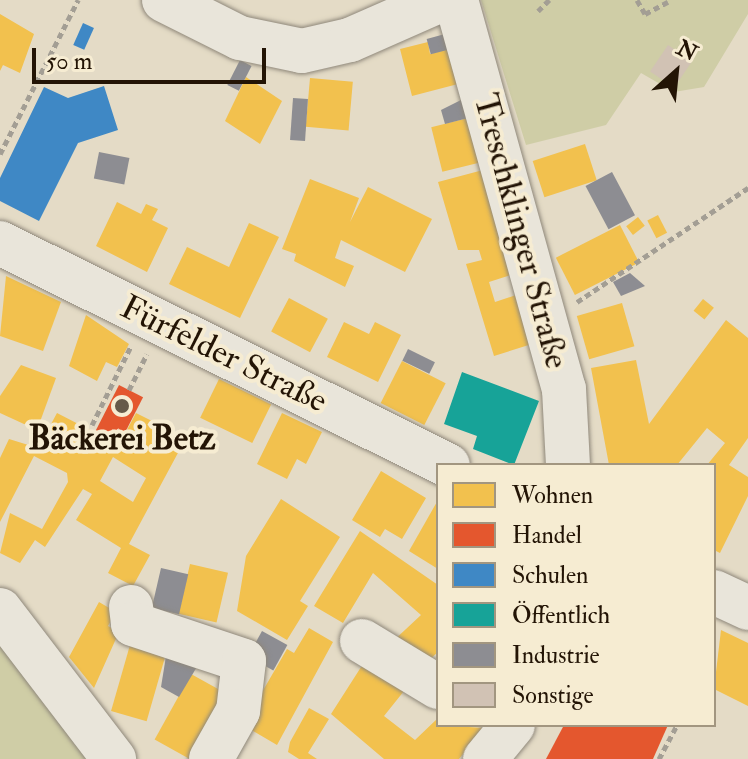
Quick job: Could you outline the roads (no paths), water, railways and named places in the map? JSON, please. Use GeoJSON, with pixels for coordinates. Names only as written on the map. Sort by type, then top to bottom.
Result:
{"type":"FeatureCollection","features":[{"type":"Feature","properties":{"kind":"street"},"geometry":{"type":"LineString","coordinates":[[164,0],[240,38],[302,51],[350,40],[441,0]]}},
{"type":"Feature","properties":{"kind":"street","name":"Treschklinger Straße"},"geometry":{"type":"LineString","coordinates":[[456,0],[564,389],[568,463]]}},
{"type":"Feature","properties":{"kind":"street","name":"Fürfelder Straße"},"geometry":{"type":"LineString","coordinates":[[0,243],[444,463]]}},
{"type":"Feature","properties":{"kind":"street"},"geometry":{"type":"LineString","coordinates":[[716,593],[748,608]]}},
{"type":"Feature","properties":{"kind":"street"},"geometry":{"type":"LineString","coordinates":[[131,607],[133,624],[244,661],[238,711],[211,759]]}},
{"type":"Feature","properties":{"kind":"street"},"geometry":{"type":"LineString","coordinates":[[0,610],[114,759]]}},
{"type":"Feature","properties":{"kind":"street"},"geometry":{"type":"LineString","coordinates":[[362,641],[436,686]]}},
{"type":"Feature","properties":{"kind":"place","name":"Bäckerei Betz"},"geometry":{"type":"Point","coordinates":[122,406]}}]}
